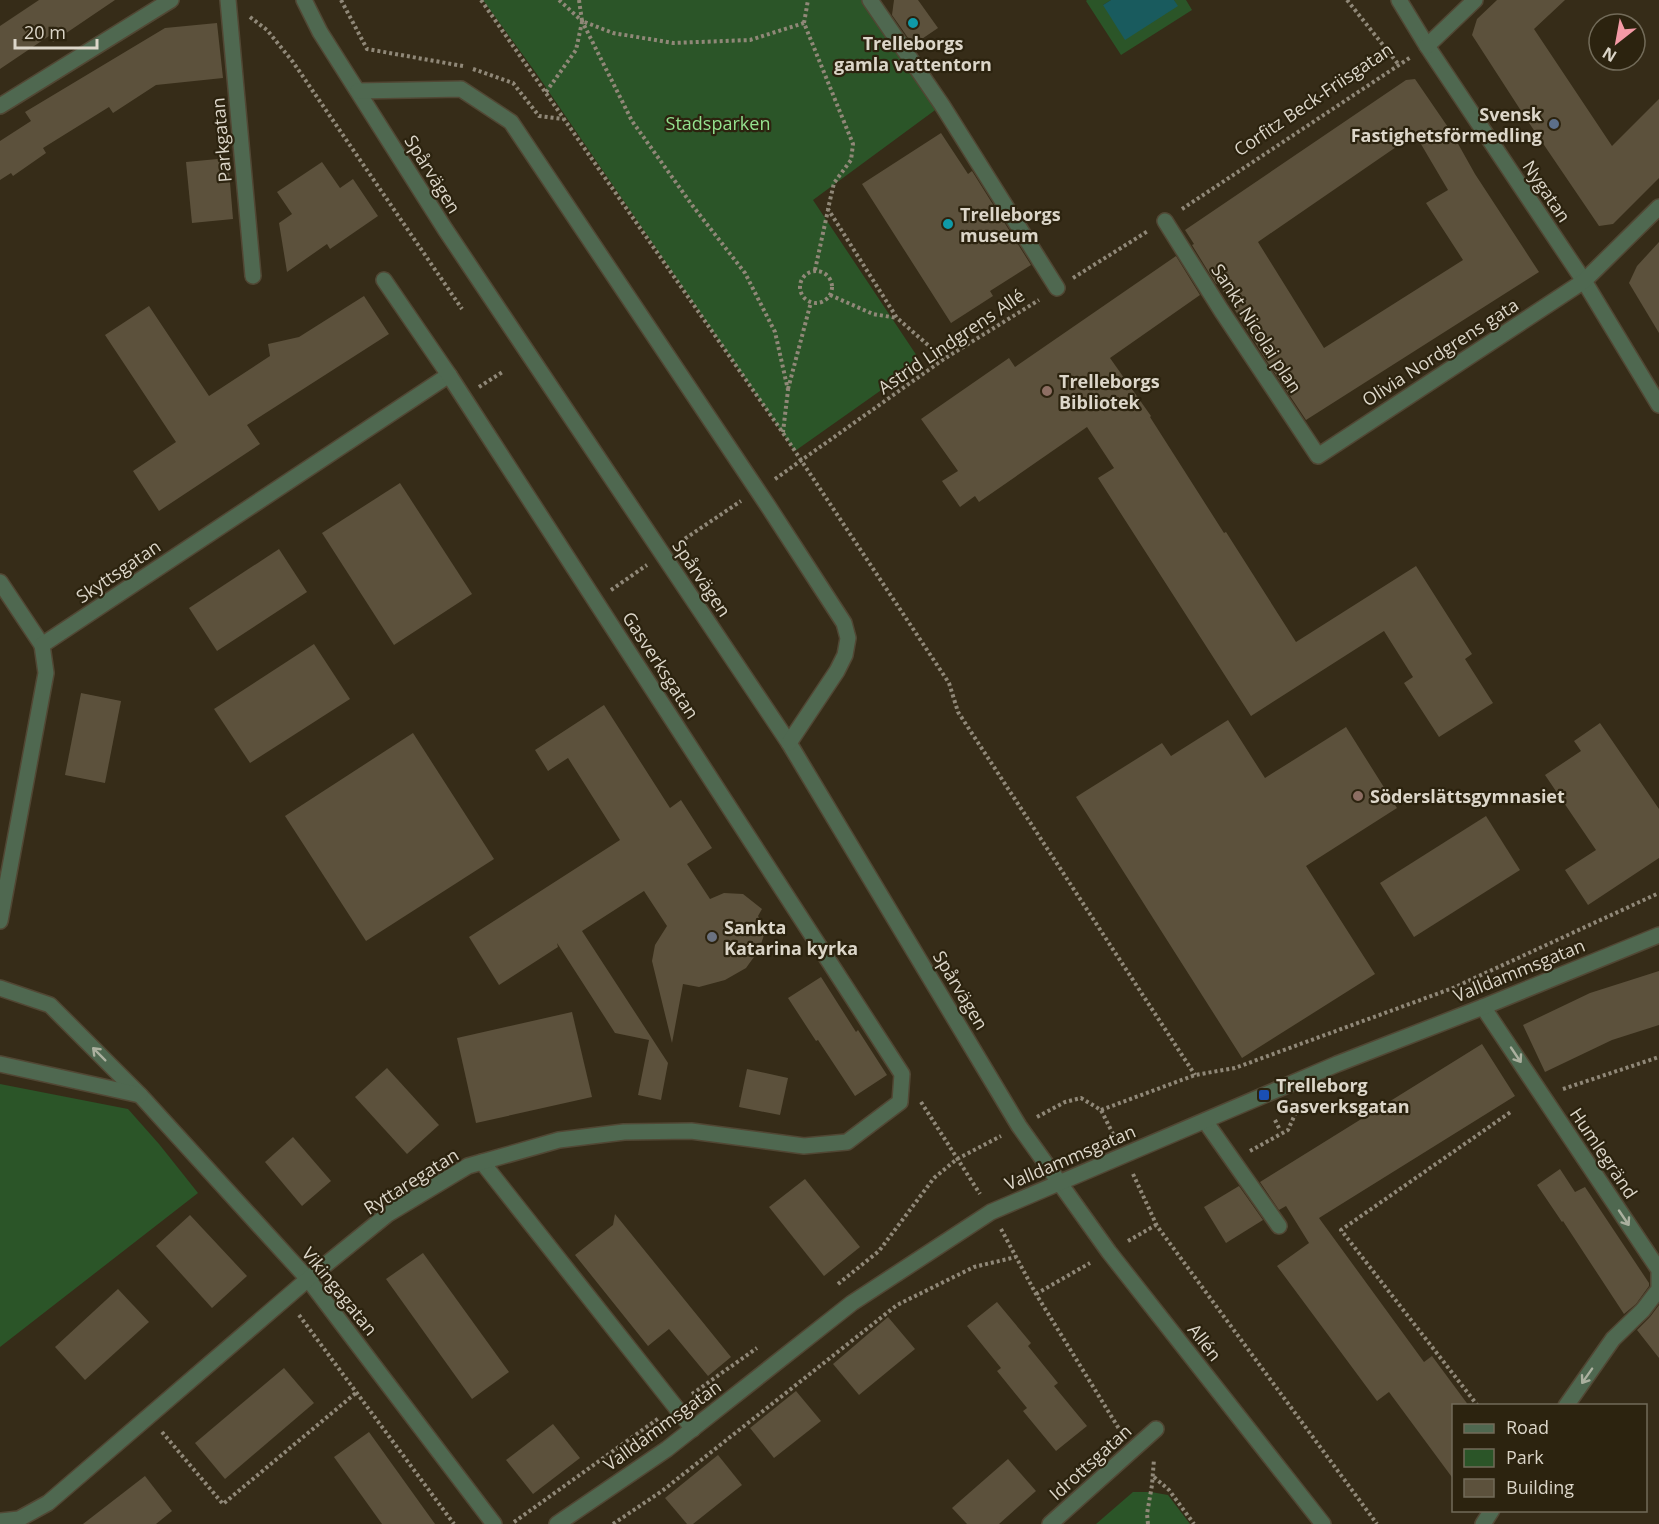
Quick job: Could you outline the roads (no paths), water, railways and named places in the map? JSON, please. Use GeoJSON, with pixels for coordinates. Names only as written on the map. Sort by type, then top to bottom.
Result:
{"type":"FeatureCollection","features":[{"type":"Feature","properties":{"kind":"street"},"geometry":{"type":"LineString","coordinates":[[0,106],[171,0]]}},
{"type":"Feature","properties":{"kind":"street","name":"Parkgatan"},"geometry":{"type":"LineString","coordinates":[[228,0],[253,276]]}},
{"type":"Feature","properties":{"kind":"street","name":"Spårvägen"},"geometry":{"type":"LineString","coordinates":[[304,0],[320,32],[445,229],[789,743],[1019,1126],[1059,1183]]}},
{"type":"Feature","properties":{"kind":"street"},"geometry":{"type":"LineString","coordinates":[[870,0],[942,105],[1057,288]]}},
{"type":"Feature","properties":{"kind":"street","name":"Nygatan"},"geometry":{"type":"LineString","coordinates":[[1399,0],[1427,46],[1584,281],[1659,405]]}},
{"type":"Feature","properties":{"kind":"street"},"geometry":{"type":"LineString","coordinates":[[1427,46],[1475,0]]}},
{"type":"Feature","properties":{"kind":"street"},"geometry":{"type":"LineString","coordinates":[[358,91],[461,89],[511,122],[844,623],[848,638],[845,655],[837,671],[789,743]]}},
{"type":"Feature","properties":{"kind":"street","name":"Olivia Nordgrens gata"},"geometry":{"type":"LineString","coordinates":[[1318,456],[1584,281],[1659,207]]}},
{"type":"Feature","properties":{"kind":"street","name":"Sankt Nicolai plan"},"geometry":{"type":"LineString","coordinates":[[1165,221],[1318,456]]}},
{"type":"Feature","properties":{"kind":"street","name":"Gasverksgatan"},"geometry":{"type":"LineString","coordinates":[[384,280],[449,375],[903,1074]]}},
{"type":"Feature","properties":{"kind":"street","name":"Skyttsgatan"},"geometry":{"type":"LineString","coordinates":[[42,645],[449,375]]}},
{"type":"Feature","properties":{"kind":"street"},"geometry":{"type":"LineString","coordinates":[[0,582],[42,645],[46,673],[0,921]]}},
{"type":"Feature","properties":{"kind":"street","name":"Valldammsgatan"},"geometry":{"type":"LineString","coordinates":[[557,1524],[667,1449],[852,1304],[992,1212],[1311,1076],[1659,934]]}},
{"type":"Feature","properties":{"kind":"street","name":"Vikingagatan"},"geometry":{"type":"LineString","coordinates":[[0,988],[50,1005],[140,1095],[308,1279],[494,1524]]}},
{"type":"Feature","properties":{"kind":"street","name":"Humlegränd"},"geometry":{"type":"LineString","coordinates":[[1483,1006],[1659,1270],[1659,1289],[1643,1310],[1613,1339],[1567,1404]]}},
{"type":"Feature","properties":{"kind":"street"},"geometry":{"type":"LineString","coordinates":[[0,1064],[140,1095]]}},
{"type":"Feature","properties":{"kind":"street","name":"Ryttaregatan"},"geometry":{"type":"LineString","coordinates":[[0,1521],[19,1519],[48,1503],[308,1279],[388,1214],[468,1166],[559,1140],[624,1132],[691,1131],[804,1146],[847,1142],[900,1102],[903,1074]]}},
{"type":"Feature","properties":{"kind":"street"},"geometry":{"type":"LineString","coordinates":[[1205,1121],[1279,1226]]}},
{"type":"Feature","properties":{"kind":"street"},"geometry":{"type":"LineString","coordinates":[[482,1162],[693,1429]]}},
{"type":"Feature","properties":{"kind":"street","name":"Allén"},"geometry":{"type":"LineString","coordinates":[[1059,1183],[1109,1252],[1323,1524]]}},
{"type":"Feature","properties":{"kind":"street","name":"Idrottsgatan"},"geometry":{"type":"LineString","coordinates":[[1050,1524],[1156,1429]]}},
{"type":"Feature","properties":{"kind":"water"},"geometry":{"type":"Polygon","coordinates":[[[1111,0],[1174,0],[1178,6],[1125,40],[1103,5],[1111,0]]]}},
{"type":"Feature","properties":{"kind":"place","name":"Trelleborgs gamla vattentorn"},"geometry":{"type":"Point","coordinates":[913,23]}},
{"type":"Feature","properties":{"kind":"place","name":"Svensk Fastighetsförmedling"},"geometry":{"type":"Point","coordinates":[1554,124]}},
{"type":"Feature","properties":{"kind":"place","name":"Trelleborgs museum"},"geometry":{"type":"Point","coordinates":[948,224]}},
{"type":"Feature","properties":{"kind":"place","name":"Trelleborgs Bibliotek"},"geometry":{"type":"Point","coordinates":[1047,391]}},
{"type":"Feature","properties":{"kind":"place","name":"Söderslättsgymnasiet"},"geometry":{"type":"Point","coordinates":[1358,796]}},
{"type":"Feature","properties":{"kind":"place","name":"Sankta Katarina kyrka"},"geometry":{"type":"Point","coordinates":[712,937]}},
{"type":"Feature","properties":{"kind":"place","name":"Trelleborg Gasverksgatan"},"geometry":{"type":"Point","coordinates":[1264,1095]}},
{"type":"Feature","properties":{"kind":"park label","name":"Stadsparken"},"geometry":{"type":"Point","coordinates":[718,123]}}]}
